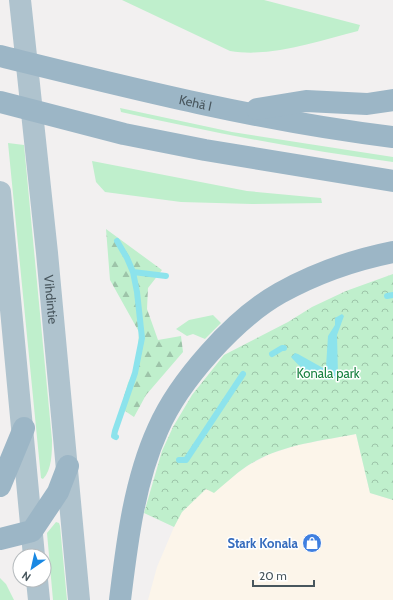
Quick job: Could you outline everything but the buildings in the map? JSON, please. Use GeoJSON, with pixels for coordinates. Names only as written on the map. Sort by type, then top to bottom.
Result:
{"type":"FeatureCollection","features":[{"type":"Feature","properties":{"kind":"highway","name":"Kehä I"},"geometry":{"type":"LineString","coordinates":[[0,56],[118,85],[239,112],[393,137]]}},
{"type":"Feature","properties":{"kind":"highway"},"geometry":{"type":"LineString","coordinates":[[239,112],[306,101],[367,104],[393,100]]}},
{"type":"Feature","properties":{"kind":"highway"},"geometry":{"type":"LineString","coordinates":[[0,102],[124,134],[205,150],[393,181]]}},
{"type":"Feature","properties":{"kind":"highway"},"geometry":{"type":"LineString","coordinates":[[120,600],[127,546],[135,502],[147,459],[158,428],[193,371],[214,348],[249,315],[278,294],[312,276],[344,263],[393,252]]}},
{"type":"Feature","properties":{"kind":"highway"},"geometry":{"type":"LineString","coordinates":[[0,486],[24,428]]}},
{"type":"Feature","properties":{"kind":"highway"},"geometry":{"type":"LineString","coordinates":[[0,539],[32,531],[58,492],[68,466]]}},
{"type":"Feature","properties":{"kind":"main road","name":"Vihdintie"},"geometry":{"type":"LineString","coordinates":[[20,0],[68,466],[79,600]]}},
{"type":"Feature","properties":{"kind":"main road"},"geometry":{"type":"LineString","coordinates":[[0,192],[24,428],[33,548]]}},
{"type":"Feature","properties":{"kind":"main road"},"geometry":{"type":"LineString","coordinates":[[38,588],[39,600]]}},
{"type":"Feature","properties":{"kind":"shaded area"},"geometry":{"type":"Polygon","coordinates":[[[356,434],[370,493],[393,500],[393,600],[148,600],[157,567],[174,527],[182,512],[206,489],[231,478],[249,465],[270,454],[298,445],[356,434]]]}},
{"type":"Feature","properties":{"kind":"green space"},"geometry":{"type":"Polygon","coordinates":[[[122,0],[264,0],[360,25],[358,31],[311,44],[278,50],[246,53],[230,51],[122,0]]]}},
{"type":"Feature","properties":{"kind":"green space"},"geometry":{"type":"Polygon","coordinates":[[[120,108],[232,132],[393,157],[393,162],[324,152],[222,133],[121,112],[120,108]]]}},
{"type":"Feature","properties":{"kind":"green space"},"geometry":{"type":"Polygon","coordinates":[[[8,143],[24,145],[52,440],[50,466],[43,479],[41,478],[8,143]]]}},
{"type":"Feature","properties":{"kind":"green space"},"geometry":{"type":"Polygon","coordinates":[[[92,161],[247,191],[321,198],[322,203],[252,204],[181,202],[105,192],[96,182],[92,161]]]}},
{"type":"Feature","properties":{"kind":"green space"},"geometry":{"type":"Polygon","coordinates":[[[106,229],[162,270],[148,288],[147,309],[158,340],[181,336],[183,352],[146,395],[134,417],[125,411],[123,400],[128,383],[137,365],[139,332],[110,280],[106,229]]]}},
{"type":"Feature","properties":{"kind":"green space","name":"Konala park"},"geometry":{"type":"Polygon","coordinates":[[[393,274],[393,500],[370,493],[356,434],[286,448],[259,459],[243,469],[214,493],[206,489],[182,512],[174,527],[144,513],[162,451],[173,427],[192,395],[224,355],[288,322],[312,307],[346,291],[393,274]]]}},
{"type":"Feature","properties":{"kind":"green space"},"geometry":{"type":"Polygon","coordinates":[[[213,315],[221,323],[205,339],[193,334],[187,336],[176,329],[189,320],[213,315]]]}},
{"type":"Feature","properties":{"kind":"green space"},"geometry":{"type":"Polygon","coordinates":[[[56,522],[59,523],[67,600],[53,600],[52,548],[48,548],[47,533],[56,522]]]}},
{"type":"Feature","properties":{"kind":"green space"},"geometry":{"type":"Polygon","coordinates":[[[0,578],[6,584],[14,600],[0,600],[0,578]]]}},
{"type":"Feature","properties":{"kind":"water"},"geometry":{"type":"Polygon","coordinates":[[[342,314],[344,316],[337,335],[338,375],[336,378],[330,380],[311,374],[291,357],[295,353],[323,368],[326,367],[328,336],[335,325],[335,318],[342,314]]]}},
{"type":"Feature","properties":{"kind":"waterway"},"geometry":{"type":"LineString","coordinates":[[116,437],[114,436],[115,431],[135,373],[142,338],[137,292],[133,272],[117,241]]}},
{"type":"Feature","properties":{"kind":"waterway"},"geometry":{"type":"LineString","coordinates":[[133,272],[166,276]]}},
{"type":"Feature","properties":{"kind":"waterway"},"geometry":{"type":"LineString","coordinates":[[387,296],[393,295]]}},
{"type":"Feature","properties":{"kind":"waterway"},"geometry":{"type":"LineString","coordinates":[[272,354],[284,348]]}},
{"type":"Feature","properties":{"kind":"waterway"},"geometry":{"type":"LineString","coordinates":[[179,460],[186,460],[243,374]]}},
{"type":"Feature","properties":{"kind":"place","name":"Stark Konala"},"geometry":{"type":"Point","coordinates":[312,543]}}]}
